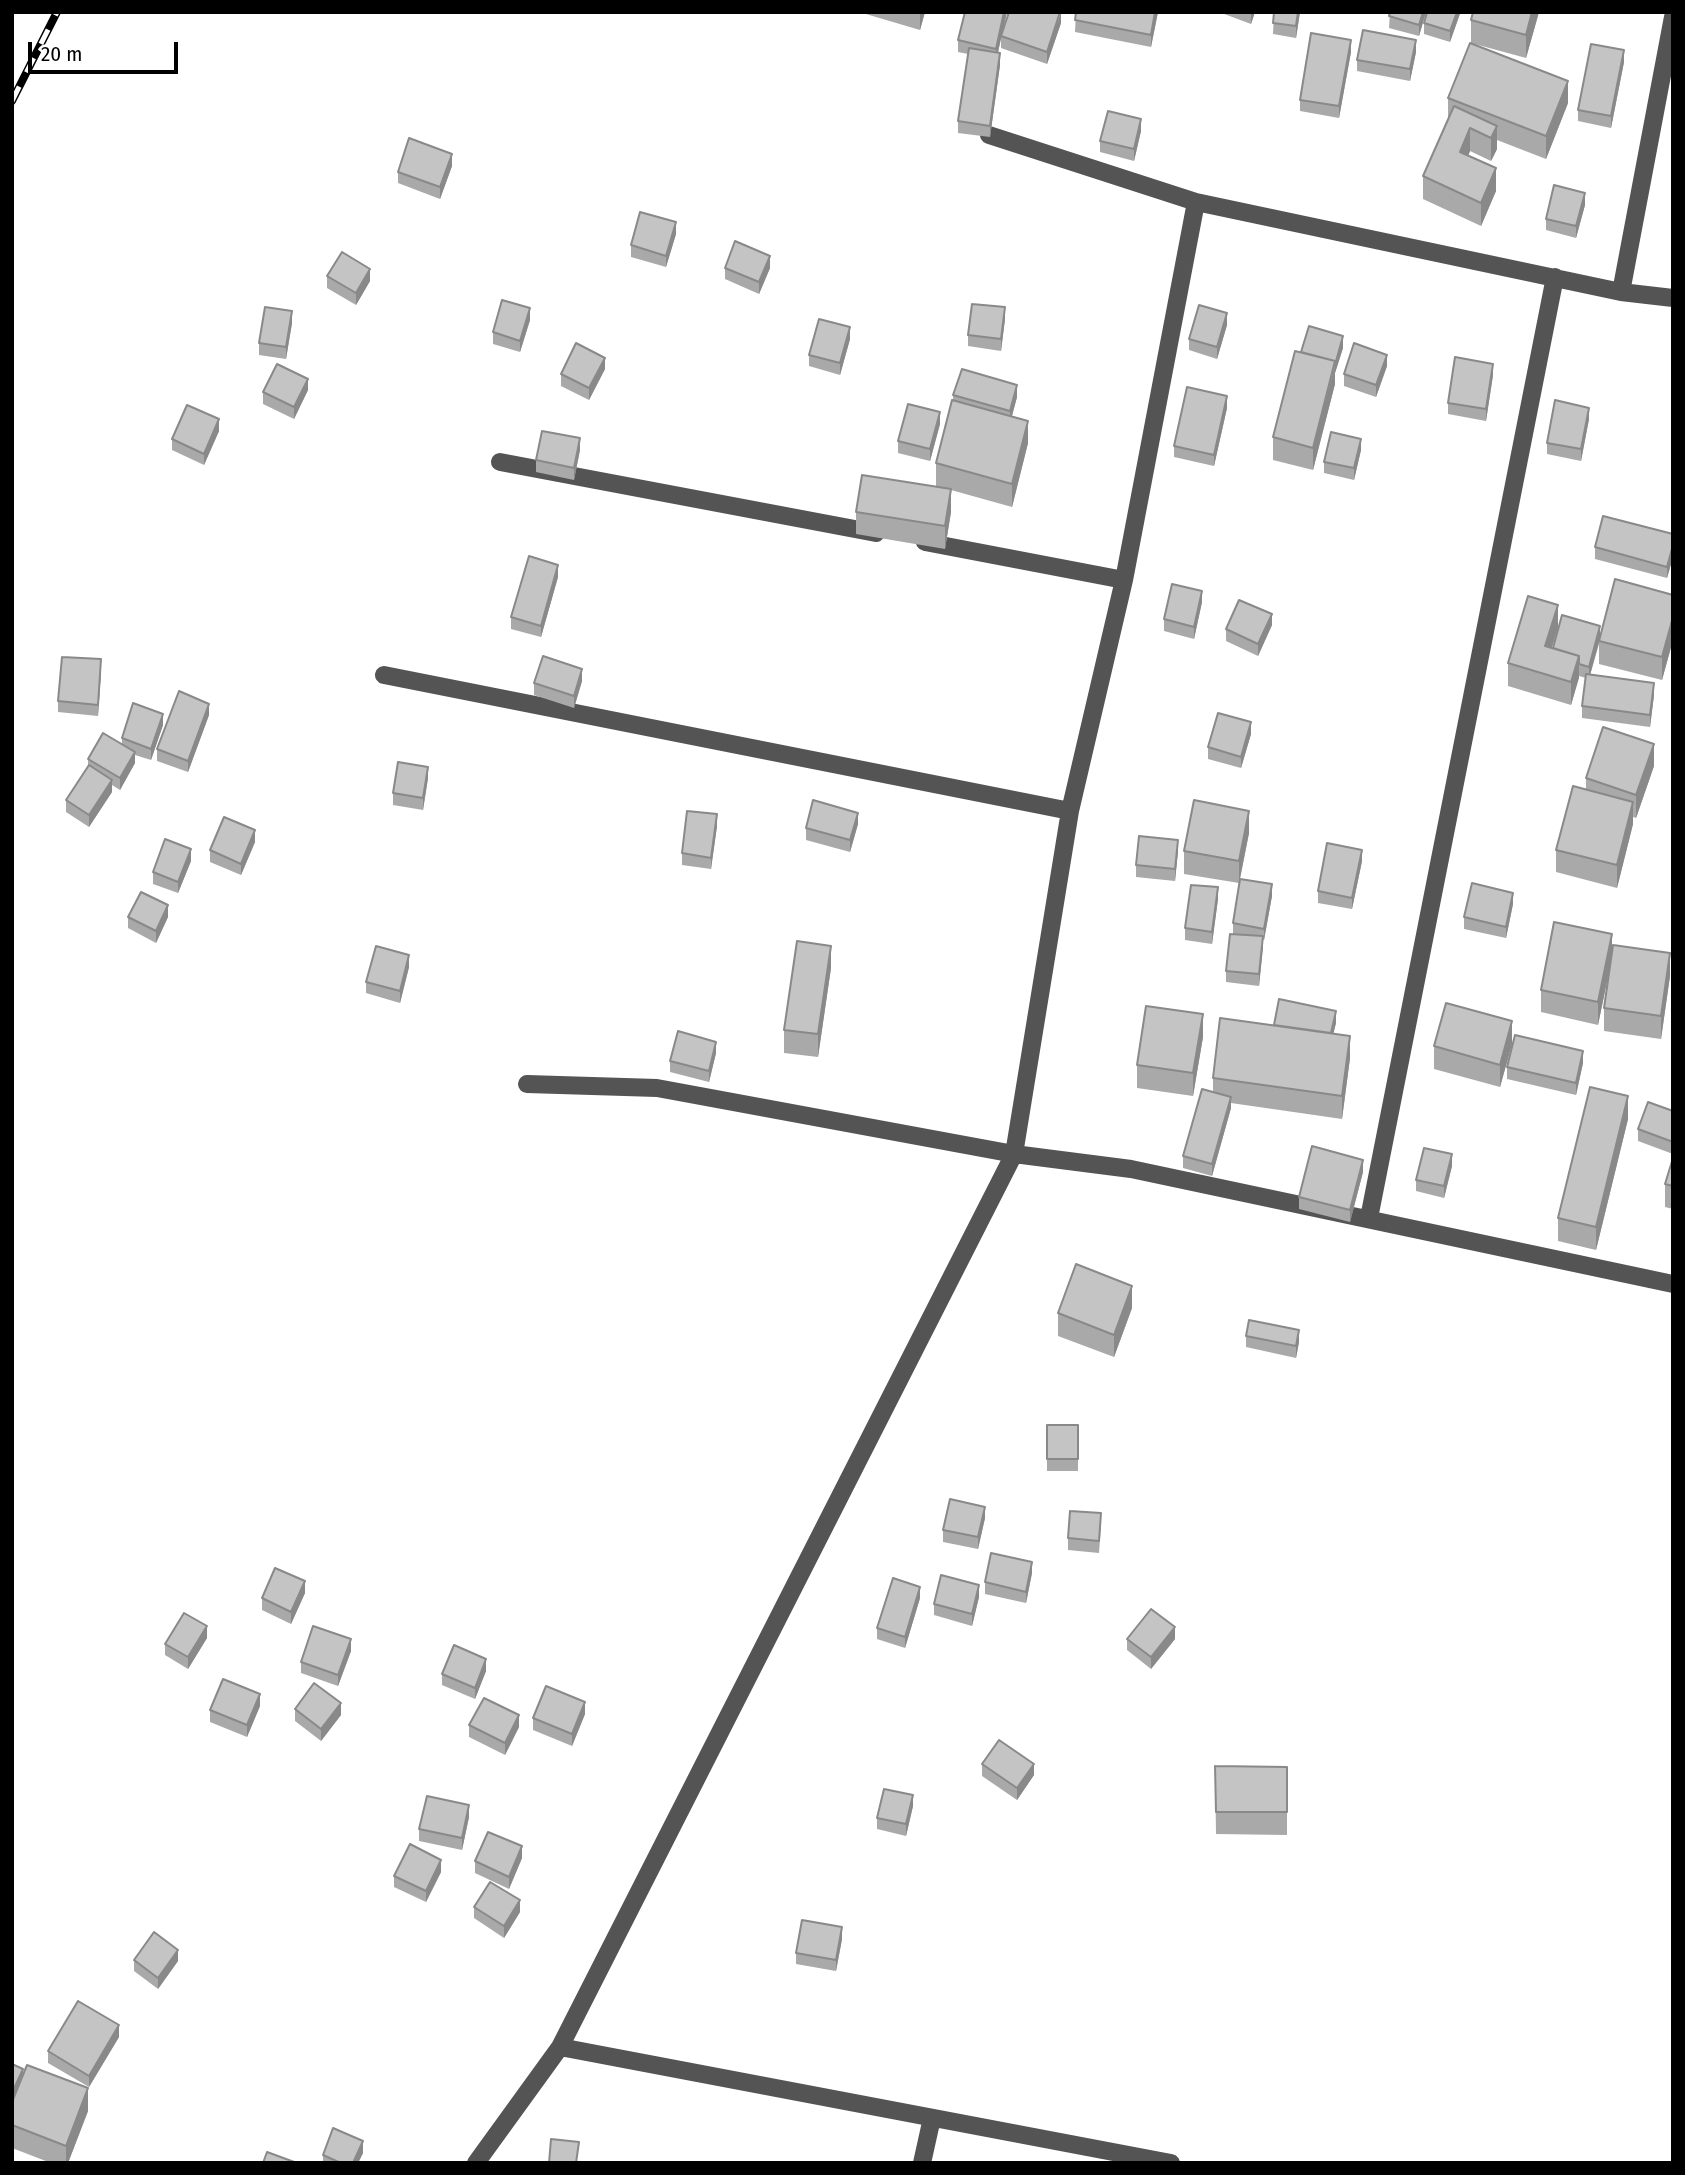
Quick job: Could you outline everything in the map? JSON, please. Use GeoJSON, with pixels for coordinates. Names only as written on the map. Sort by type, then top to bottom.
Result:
{"type":"FeatureCollection","features":[{"type":"Feature","properties":{"kind":"street"},"geometry":{"type":"LineString","coordinates":[[1621,292],[1673,17]]}},
{"type":"Feature","properties":{"kind":"street"},"geometry":{"type":"LineString","coordinates":[[989,135],[1196,202],[1621,292],[1673,298]]}},
{"type":"Feature","properties":{"kind":"street"},"geometry":{"type":"LineString","coordinates":[[477,2163],[560,2047],[1014,1154],[1070,811],[1124,580],[1196,202]]}},
{"type":"Feature","properties":{"kind":"street"},"geometry":{"type":"LineString","coordinates":[[1370,1218],[1555,277]]}},
{"type":"Feature","properties":{"kind":"street"},"geometry":{"type":"LineString","coordinates":[[500,462],[1124,580]]}},
{"type":"Feature","properties":{"kind":"street"},"geometry":{"type":"LineString","coordinates":[[384,675],[1070,811]]}},
{"type":"Feature","properties":{"kind":"street"},"geometry":{"type":"LineString","coordinates":[[527,1084],[657,1088],[1014,1154],[1131,1169],[1673,1284]]}},
{"type":"Feature","properties":{"kind":"street"},"geometry":{"type":"LineString","coordinates":[[560,2047],[1171,2163]]}},
{"type":"Feature","properties":{"kind":"street"},"geometry":{"type":"LineString","coordinates":[[922,2163],[932,2118]]}},
{"type":"Feature","properties":{"kind":"building"},"geometry":{"type":"Polygon","coordinates":[[[965,12],[1004,12],[996,49],[958,40],[965,12]]]}},
{"type":"Feature","properties":{"kind":"building"},"geometry":{"type":"Polygon","coordinates":[[[1009,12],[1060,12],[1047,52],[1001,36],[1009,12]]]}},
{"type":"Feature","properties":{"kind":"building"},"geometry":{"type":"Polygon","coordinates":[[[1076,12],[1155,12],[1151,35],[1075,20],[1076,12]]]}},
{"type":"Feature","properties":{"kind":"building"},"geometry":{"type":"Polygon","coordinates":[[[1274,12],[1298,12],[1296,26],[1273,23],[1274,12]]]}},
{"type":"Feature","properties":{"kind":"building"},"geometry":{"type":"Polygon","coordinates":[[[1390,12],[1423,12],[1419,25],[1389,16],[1390,12]]]}},
{"type":"Feature","properties":{"kind":"building"},"geometry":{"type":"Polygon","coordinates":[[[1427,12],[1457,12],[1450,31],[1424,23],[1427,12]]]}},
{"type":"Feature","properties":{"kind":"building"},"geometry":{"type":"Polygon","coordinates":[[[1473,12],[1532,12],[1526,35],[1471,20],[1473,12]]]}},
{"type":"Feature","properties":{"kind":"building"},"geometry":{"type":"Polygon","coordinates":[[[1363,30],[1416,40],[1410,69],[1357,60],[1363,30]]]}},
{"type":"Feature","properties":{"kind":"building"},"geometry":{"type":"Polygon","coordinates":[[[1311,33],[1351,40],[1339,106],[1300,100],[1311,33]]]}},
{"type":"Feature","properties":{"kind":"building"},"geometry":{"type":"Polygon","coordinates":[[[1470,43],[1568,81],[1546,136],[1448,98],[1470,43]]]}},
{"type":"Feature","properties":{"kind":"building"},"geometry":{"type":"Polygon","coordinates":[[[1591,44],[1624,50],[1611,116],[1578,110],[1591,44]]]}},
{"type":"Feature","properties":{"kind":"building"},"geometry":{"type":"Polygon","coordinates":[[[969,48],[1000,53],[990,126],[958,121],[969,48]]]}},
{"type":"Feature","properties":{"kind":"building"},"geometry":{"type":"Polygon","coordinates":[[[1454,106],[1497,126],[1491,138],[1470,128],[1460,152],[1496,168],[1481,203],[1423,176],[1454,106]]]}},
{"type":"Feature","properties":{"kind":"building"},"geometry":{"type":"Polygon","coordinates":[[[1108,111],[1141,119],[1134,149],[1100,141],[1108,111]]]}},
{"type":"Feature","properties":{"kind":"building"},"geometry":{"type":"Polygon","coordinates":[[[409,138],[452,154],[440,187],[398,172],[409,138]]]}},
{"type":"Feature","properties":{"kind":"building"},"geometry":{"type":"Polygon","coordinates":[[[1554,185],[1585,193],[1576,226],[1546,219],[1554,185]]]}},
{"type":"Feature","properties":{"kind":"building"},"geometry":{"type":"Polygon","coordinates":[[[640,212],[676,222],[666,256],[631,245],[640,212]]]}},
{"type":"Feature","properties":{"kind":"building"},"geometry":{"type":"Polygon","coordinates":[[[735,241],[770,256],[759,282],[725,268],[735,241]]]}},
{"type":"Feature","properties":{"kind":"building"},"geometry":{"type":"Polygon","coordinates":[[[342,252],[370,269],[356,293],[327,276],[342,252]]]}},
{"type":"Feature","properties":{"kind":"building"},"geometry":{"type":"Polygon","coordinates":[[[502,300],[530,308],[520,341],[493,332],[502,300]]]}},
{"type":"Feature","properties":{"kind":"building"},"geometry":{"type":"Polygon","coordinates":[[[972,304],[1005,307],[1001,339],[968,335],[972,304]]]}},
{"type":"Feature","properties":{"kind":"building"},"geometry":{"type":"Polygon","coordinates":[[[1199,305],[1227,313],[1217,347],[1189,339],[1199,305]]]}},
{"type":"Feature","properties":{"kind":"building"},"geometry":{"type":"Polygon","coordinates":[[[265,307],[292,311],[286,347],[259,343],[265,307]]]}},
{"type":"Feature","properties":{"kind":"building"},"geometry":{"type":"Polygon","coordinates":[[[819,319],[850,327],[840,363],[809,355],[819,319]]]}},
{"type":"Feature","properties":{"kind":"building"},"geometry":{"type":"Polygon","coordinates":[[[1309,326],[1343,336],[1335,365],[1335,361],[1301,352],[1309,326]]]}},
{"type":"Feature","properties":{"kind":"building"},"geometry":{"type":"Polygon","coordinates":[[[576,343],[605,358],[589,388],[561,374],[576,343]]]}},
{"type":"Feature","properties":{"kind":"building"},"geometry":{"type":"Polygon","coordinates":[[[1354,343],[1387,355],[1376,385],[1344,374],[1354,343]]]}},
{"type":"Feature","properties":{"kind":"building"},"geometry":{"type":"Polygon","coordinates":[[[1295,351],[1335,361],[1313,448],[1273,437],[1295,351]]]}},
{"type":"Feature","properties":{"kind":"building"},"geometry":{"type":"Polygon","coordinates":[[[1455,357],[1493,364],[1486,409],[1448,403],[1455,357]]]}},
{"type":"Feature","properties":{"kind":"building"},"geometry":{"type":"Polygon","coordinates":[[[277,364],[308,379],[294,407],[263,392],[277,364]]]}},
{"type":"Feature","properties":{"kind":"building"},"geometry":{"type":"Polygon","coordinates":[[[962,369],[1017,385],[1010,411],[953,395],[962,369]]]}},
{"type":"Feature","properties":{"kind":"building"},"geometry":{"type":"Polygon","coordinates":[[[1187,387],[1227,396],[1214,455],[1174,446],[1187,387]]]}},
{"type":"Feature","properties":{"kind":"building"},"geometry":{"type":"Polygon","coordinates":[[[952,400],[1028,421],[1012,484],[936,463],[952,400]]]}},
{"type":"Feature","properties":{"kind":"building"},"geometry":{"type":"Polygon","coordinates":[[[1555,400],[1589,408],[1581,449],[1547,443],[1555,400]]]}},
{"type":"Feature","properties":{"kind":"building"},"geometry":{"type":"Polygon","coordinates":[[[908,404],[940,412],[930,449],[898,441],[908,404]]]}},
{"type":"Feature","properties":{"kind":"building"},"geometry":{"type":"Polygon","coordinates":[[[187,405],[219,419],[204,454],[172,439],[187,405]]]}},
{"type":"Feature","properties":{"kind":"building"},"geometry":{"type":"Polygon","coordinates":[[[542,431],[580,438],[574,468],[536,460],[542,431]]]}},
{"type":"Feature","properties":{"kind":"building"},"geometry":{"type":"Polygon","coordinates":[[[1331,432],[1361,439],[1354,468],[1324,462],[1331,432]]]}},
{"type":"Feature","properties":{"kind":"building"},"geometry":{"type":"Polygon","coordinates":[[[862,475],[951,489],[945,526],[856,512],[862,475]]]}},
{"type":"Feature","properties":{"kind":"building"},"geometry":{"type":"Polygon","coordinates":[[[1603,516],[1673,534],[1667,567],[1595,547],[1603,516]]]}},
{"type":"Feature","properties":{"kind":"building"},"geometry":{"type":"Polygon","coordinates":[[[529,556],[558,565],[541,626],[511,617],[529,556]]]}},
{"type":"Feature","properties":{"kind":"building"},"geometry":{"type":"Polygon","coordinates":[[[1615,579],[1673,595],[1673,617],[1662,657],[1599,641],[1615,579]]]}},
{"type":"Feature","properties":{"kind":"building"},"geometry":{"type":"Polygon","coordinates":[[[1172,584],[1202,591],[1194,627],[1164,619],[1172,584]]]}},
{"type":"Feature","properties":{"kind":"building"},"geometry":{"type":"Polygon","coordinates":[[[1528,596],[1558,605],[1545,646],[1579,656],[1571,682],[1508,663],[1528,596]]]}},
{"type":"Feature","properties":{"kind":"building"},"geometry":{"type":"Polygon","coordinates":[[[1239,600],[1272,614],[1258,644],[1226,629],[1239,600]]]}},
{"type":"Feature","properties":{"kind":"building"},"geometry":{"type":"Polygon","coordinates":[[[1562,615],[1600,626],[1589,667],[1579,664],[1579,656],[1553,648],[1562,615]]]}},
{"type":"Feature","properties":{"kind":"building"},"geometry":{"type":"Polygon","coordinates":[[[543,656],[582,669],[574,696],[534,683],[543,656]]]}},
{"type":"Feature","properties":{"kind":"building"},"geometry":{"type":"Polygon","coordinates":[[[62,657],[101,659],[98,705],[58,701],[62,657]]]}},
{"type":"Feature","properties":{"kind":"building"},"geometry":{"type":"Polygon","coordinates":[[[1586,674],[1654,683],[1650,715],[1582,706],[1586,674]]]}},
{"type":"Feature","properties":{"kind":"building"},"geometry":{"type":"Polygon","coordinates":[[[179,691],[209,704],[188,761],[157,749],[179,691]]]}},
{"type":"Feature","properties":{"kind":"building"},"geometry":{"type":"Polygon","coordinates":[[[133,703],[163,714],[151,749],[122,738],[133,703]]]}},
{"type":"Feature","properties":{"kind":"building"},"geometry":{"type":"Polygon","coordinates":[[[1218,713],[1251,722],[1241,757],[1208,747],[1218,713]]]}},
{"type":"Feature","properties":{"kind":"building"},"geometry":{"type":"Polygon","coordinates":[[[1603,727],[1654,744],[1636,795],[1586,778],[1603,727]]]}},
{"type":"Feature","properties":{"kind":"building"},"geometry":{"type":"Polygon","coordinates":[[[103,733],[135,752],[120,778],[88,759],[103,733]]]}},
{"type":"Feature","properties":{"kind":"building"},"geometry":{"type":"Polygon","coordinates":[[[398,762],[428,767],[423,798],[393,793],[398,762]]]}},
{"type":"Feature","properties":{"kind":"building"},"geometry":{"type":"Polygon","coordinates":[[[89,765],[112,780],[89,815],[66,800],[89,765]]]}},
{"type":"Feature","properties":{"kind":"building"},"geometry":{"type":"Polygon","coordinates":[[[1573,786],[1633,802],[1617,865],[1556,850],[1573,786]]]}},
{"type":"Feature","properties":{"kind":"building"},"geometry":{"type":"Polygon","coordinates":[[[813,800],[858,813],[850,840],[806,828],[813,800]]]}},
{"type":"Feature","properties":{"kind":"building"},"geometry":{"type":"Polygon","coordinates":[[[1194,800],[1249,811],[1239,861],[1184,851],[1194,800]]]}},
{"type":"Feature","properties":{"kind":"building"},"geometry":{"type":"Polygon","coordinates":[[[687,811],[717,814],[711,858],[682,853],[687,811]]]}},
{"type":"Feature","properties":{"kind":"building"},"geometry":{"type":"Polygon","coordinates":[[[224,817],[255,830],[241,864],[210,850],[224,817]]]}},
{"type":"Feature","properties":{"kind":"building"},"geometry":{"type":"Polygon","coordinates":[[[1139,836],[1178,840],[1175,869],[1136,865],[1139,836]]]}},
{"type":"Feature","properties":{"kind":"building"},"geometry":{"type":"Polygon","coordinates":[[[165,839],[191,849],[178,882],[153,872],[165,839]]]}},
{"type":"Feature","properties":{"kind":"building"},"geometry":{"type":"Polygon","coordinates":[[[1327,843],[1362,850],[1352,898],[1318,891],[1327,843]]]}},
{"type":"Feature","properties":{"kind":"building"},"geometry":{"type":"Polygon","coordinates":[[[1240,879],[1272,884],[1264,929],[1233,923],[1240,879]]]}},
{"type":"Feature","properties":{"kind":"building"},"geometry":{"type":"Polygon","coordinates":[[[1472,883],[1513,893],[1506,927],[1464,917],[1472,883]]]}},
{"type":"Feature","properties":{"kind":"building"},"geometry":{"type":"Polygon","coordinates":[[[1191,885],[1218,887],[1212,932],[1185,928],[1191,885]]]}},
{"type":"Feature","properties":{"kind":"building"},"geometry":{"type":"Polygon","coordinates":[[[141,892],[168,905],[156,931],[128,917],[141,892]]]}},
{"type":"Feature","properties":{"kind":"building"},"geometry":{"type":"Polygon","coordinates":[[[1554,922],[1612,934],[1598,1002],[1541,990],[1554,922]]]}},
{"type":"Feature","properties":{"kind":"building"},"geometry":{"type":"Polygon","coordinates":[[[1230,934],[1263,936],[1259,974],[1226,971],[1230,934]]]}},
{"type":"Feature","properties":{"kind":"building"},"geometry":{"type":"Polygon","coordinates":[[[797,941],[831,946],[818,1034],[784,1030],[797,941]]]}},
{"type":"Feature","properties":{"kind":"building"},"geometry":{"type":"Polygon","coordinates":[[[1613,945],[1670,953],[1661,1016],[1604,1008],[1613,945]]]}},
{"type":"Feature","properties":{"kind":"building"},"geometry":{"type":"Polygon","coordinates":[[[376,946],[409,955],[400,991],[366,982],[376,946]]]}},
{"type":"Feature","properties":{"kind":"building"},"geometry":{"type":"Polygon","coordinates":[[[1279,999],[1336,1011],[1331,1033],[1274,1025],[1279,999]]]}},
{"type":"Feature","properties":{"kind":"building"},"geometry":{"type":"Polygon","coordinates":[[[1446,1003],[1512,1021],[1500,1065],[1434,1046],[1446,1003]]]}},
{"type":"Feature","properties":{"kind":"building"},"geometry":{"type":"Polygon","coordinates":[[[1146,1006],[1203,1014],[1193,1073],[1137,1065],[1146,1006]]]}},
{"type":"Feature","properties":{"kind":"building"},"geometry":{"type":"Polygon","coordinates":[[[1220,1018],[1350,1036],[1342,1096],[1213,1078],[1220,1018]]]}},
{"type":"Feature","properties":{"kind":"building"},"geometry":{"type":"Polygon","coordinates":[[[678,1031],[716,1042],[709,1071],[670,1061],[678,1031]]]}},
{"type":"Feature","properties":{"kind":"building"},"geometry":{"type":"Polygon","coordinates":[[[1515,1035],[1583,1051],[1576,1083],[1507,1067],[1515,1035]]]}},
{"type":"Feature","properties":{"kind":"building"},"geometry":{"type":"Polygon","coordinates":[[[1590,1087],[1628,1096],[1596,1227],[1558,1218],[1590,1087]]]}},
{"type":"Feature","properties":{"kind":"building"},"geometry":{"type":"Polygon","coordinates":[[[1202,1089],[1231,1097],[1212,1164],[1183,1156],[1202,1089]]]}},
{"type":"Feature","properties":{"kind":"building"},"geometry":{"type":"Polygon","coordinates":[[[1648,1102],[1673,1111],[1673,1142],[1638,1129],[1648,1102]]]}},
{"type":"Feature","properties":{"kind":"building"},"geometry":{"type":"Polygon","coordinates":[[[1312,1146],[1363,1160],[1350,1210],[1299,1197],[1312,1146]]]}},
{"type":"Feature","properties":{"kind":"building"},"geometry":{"type":"Polygon","coordinates":[[[1424,1148],[1452,1154],[1444,1186],[1416,1180],[1424,1148]]]}},
{"type":"Feature","properties":{"kind":"building"},"geometry":{"type":"Polygon","coordinates":[[[1673,1158],[1673,1186],[1665,1184],[1673,1158]]]}},
{"type":"Feature","properties":{"kind":"building"},"geometry":{"type":"Polygon","coordinates":[[[1076,1264],[1132,1286],[1114,1335],[1058,1313],[1076,1264]]]}},
{"type":"Feature","properties":{"kind":"building"},"geometry":{"type":"Polygon","coordinates":[[[1249,1320],[1299,1330],[1296,1346],[1246,1336],[1249,1320]]]}},
{"type":"Feature","properties":{"kind":"building"},"geometry":{"type":"Polygon","coordinates":[[[1047,1425],[1078,1425],[1078,1459],[1047,1459],[1047,1425]]]}},
{"type":"Feature","properties":{"kind":"building"},"geometry":{"type":"Polygon","coordinates":[[[950,1499],[985,1507],[978,1537],[943,1530],[950,1499]]]}},
{"type":"Feature","properties":{"kind":"building"},"geometry":{"type":"Polygon","coordinates":[[[1070,1511],[1101,1513],[1099,1541],[1068,1538],[1070,1511]]]}},
{"type":"Feature","properties":{"kind":"building"},"geometry":{"type":"Polygon","coordinates":[[[991,1553],[1032,1562],[1026,1592],[985,1582],[991,1553]]]}},
{"type":"Feature","properties":{"kind":"building"},"geometry":{"type":"Polygon","coordinates":[[[275,1568],[305,1581],[291,1612],[262,1598],[275,1568]]]}},
{"type":"Feature","properties":{"kind":"building"},"geometry":{"type":"Polygon","coordinates":[[[941,1575],[979,1585],[972,1614],[934,1604],[941,1575]]]}},
{"type":"Feature","properties":{"kind":"building"},"geometry":{"type":"Polygon","coordinates":[[[893,1578],[920,1587],[905,1637],[877,1628],[893,1578]]]}},
{"type":"Feature","properties":{"kind":"building"},"geometry":{"type":"Polygon","coordinates":[[[1151,1609],[1175,1627],[1151,1657],[1127,1639],[1151,1609]]]}},
{"type":"Feature","properties":{"kind":"building"},"geometry":{"type":"Polygon","coordinates":[[[184,1613],[207,1626],[188,1657],[165,1644],[184,1613]]]}},
{"type":"Feature","properties":{"kind":"building"},"geometry":{"type":"Polygon","coordinates":[[[313,1626],[351,1639],[338,1675],[301,1662],[313,1626]]]}},
{"type":"Feature","properties":{"kind":"building"},"geometry":{"type":"Polygon","coordinates":[[[454,1645],[486,1659],[475,1688],[442,1674],[454,1645]]]}},
{"type":"Feature","properties":{"kind":"building"},"geometry":{"type":"Polygon","coordinates":[[[223,1679],[260,1694],[247,1725],[210,1710],[223,1679]]]}},
{"type":"Feature","properties":{"kind":"building"},"geometry":{"type":"Polygon","coordinates":[[[314,1683],[341,1703],[321,1729],[295,1709],[314,1683]]]}},
{"type":"Feature","properties":{"kind":"building"},"geometry":{"type":"Polygon","coordinates":[[[546,1686],[585,1702],[572,1734],[533,1718],[546,1686]]]}},
{"type":"Feature","properties":{"kind":"building"},"geometry":{"type":"Polygon","coordinates":[[[484,1698],[519,1715],[505,1743],[469,1725],[484,1698]]]}},
{"type":"Feature","properties":{"kind":"building"},"geometry":{"type":"Polygon","coordinates":[[[999,1740],[1034,1764],[1017,1788],[982,1764],[999,1740]]]}},
{"type":"Feature","properties":{"kind":"building"},"geometry":{"type":"Polygon","coordinates":[[[1215,1766],[1287,1767],[1287,1812],[1216,1812],[1215,1766]]]}},
{"type":"Feature","properties":{"kind":"building"},"geometry":{"type":"Polygon","coordinates":[[[884,1789],[913,1795],[906,1824],[877,1818],[884,1789]]]}},
{"type":"Feature","properties":{"kind":"building"},"geometry":{"type":"Polygon","coordinates":[[[427,1796],[469,1805],[462,1838],[419,1829],[427,1796]]]}},
{"type":"Feature","properties":{"kind":"building"},"geometry":{"type":"Polygon","coordinates":[[[488,1832],[522,1846],[509,1877],[475,1861],[488,1832]]]}},
{"type":"Feature","properties":{"kind":"building"},"geometry":{"type":"Polygon","coordinates":[[[410,1844],[441,1860],[426,1891],[394,1876],[410,1844]]]}},
{"type":"Feature","properties":{"kind":"building"},"geometry":{"type":"Polygon","coordinates":[[[490,1882],[520,1900],[504,1926],[474,1907],[490,1882]]]}},
{"type":"Feature","properties":{"kind":"building"},"geometry":{"type":"Polygon","coordinates":[[[802,1920],[842,1927],[836,1960],[796,1953],[802,1920]]]}},
{"type":"Feature","properties":{"kind":"building"},"geometry":{"type":"Polygon","coordinates":[[[154,1932],[178,1950],[158,1978],[134,1960],[154,1932]]]}},
{"type":"Feature","properties":{"kind":"building"},"geometry":{"type":"Polygon","coordinates":[[[78,2001],[119,2025],[89,2076],[48,2051],[78,2001]]]}},
{"type":"Feature","properties":{"kind":"building"},"geometry":{"type":"Polygon","coordinates":[[[12,2064],[23,2069],[12,2093],[12,2064]]]}},
{"type":"Feature","properties":{"kind":"building"},"geometry":{"type":"Polygon","coordinates":[[[27,2065],[88,2088],[66,2146],[12,2125],[12,2102],[27,2065]]]}},
{"type":"Feature","properties":{"kind":"building"},"geometry":{"type":"Polygon","coordinates":[[[333,2128],[363,2141],[353,2163],[341,2163],[323,2155],[333,2128]]]}},
{"type":"Feature","properties":{"kind":"building"},"geometry":{"type":"Polygon","coordinates":[[[551,2139],[579,2142],[576,2163],[549,2163],[551,2139]]]}},
{"type":"Feature","properties":{"kind":"building"},"geometry":{"type":"Polygon","coordinates":[[[267,2152],[297,2163],[263,2163],[267,2152]]]}},
{"type":"Feature","properties":{"kind":"railway"},"geometry":{"type":"LineString","coordinates":[[12,101],[57,12]]}}]}
